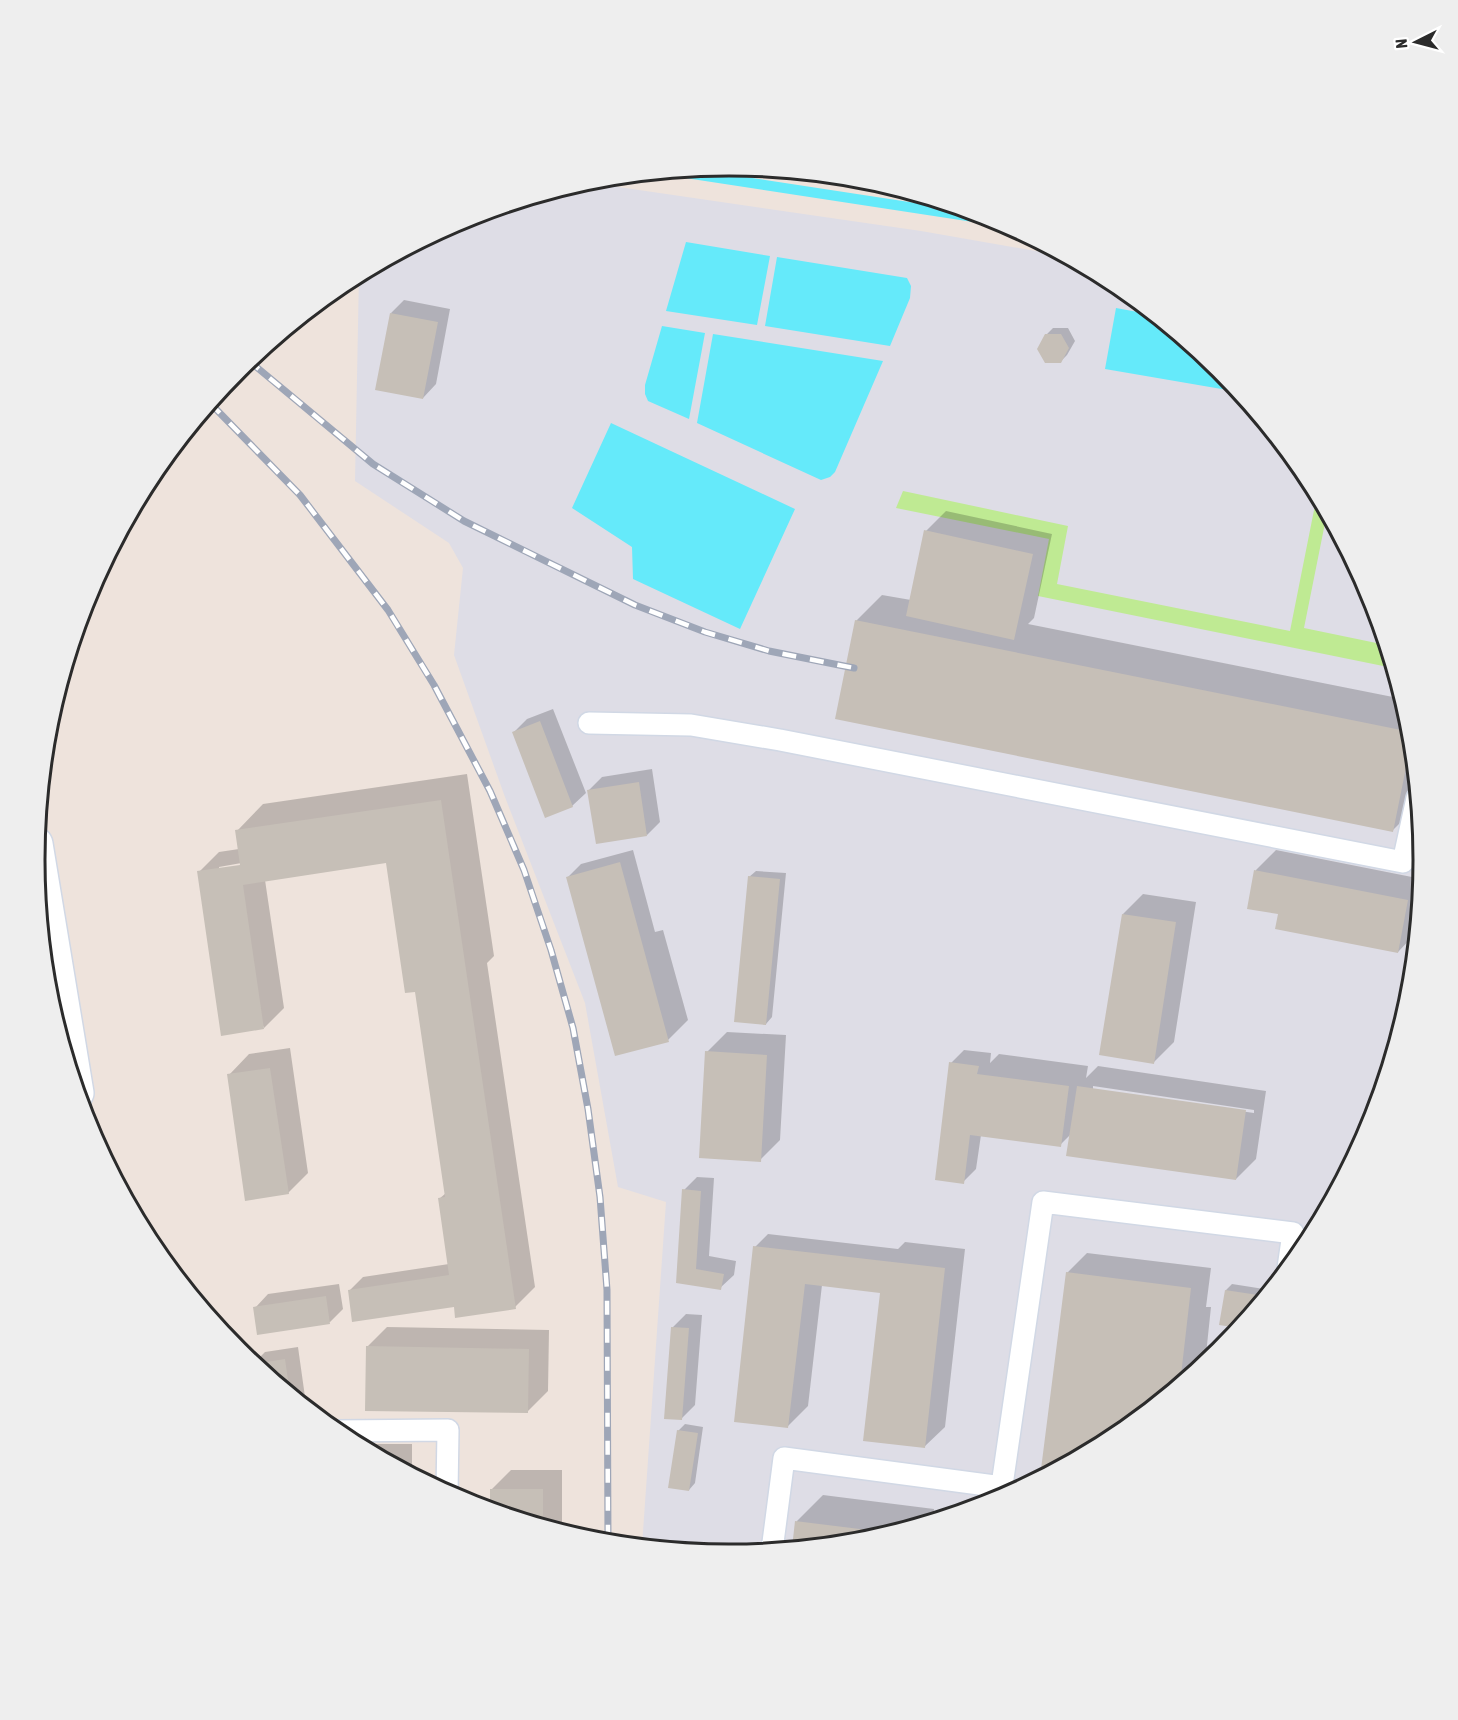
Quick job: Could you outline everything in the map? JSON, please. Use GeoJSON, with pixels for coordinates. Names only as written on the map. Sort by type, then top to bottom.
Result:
{"type":"FeatureCollection","features":[{"type":"Feature","properties":{"kind":"street"},"geometry":{"type":"LineString","coordinates":[[46,905],[67,1033]]}},
{"type":"Feature","properties":{"kind":"lane"},"geometry":{"type":"LineString","coordinates":[[589,723],[691,725],[768,738],[1403,862],[1412,820]]}},
{"type":"Feature","properties":{"kind":"lane"},"geometry":{"type":"LineString","coordinates":[[1002,1487],[1043,1203],[1293,1233],[1291,1250]]}},
{"type":"Feature","properties":{"kind":"lane"},"geometry":{"type":"LineString","coordinates":[[352,1431],[448,1430],[447,1483]]}},
{"type":"Feature","properties":{"kind":"lane"},"geometry":{"type":"LineString","coordinates":[[773,1543],[784,1458],[992,1492]]}},
{"type":"Feature","properties":{"kind":"shaded area"},"geometry":{"type":"Polygon","coordinates":[[[613,186],[921,231],[1041,252],[1109,291],[1145,317],[1213,376],[1272,444],[1298,480],[1342,557],[1361,598],[1390,683],[1400,727],[1412,815],[1413,860],[1412,905],[1400,993],[1377,1080],[1361,1122],[1342,1163],[1298,1240],[1272,1276],[1213,1344],[1145,1403],[1109,1429],[1032,1473],[949,1508],[862,1531],[774,1543],[684,1543],[643,1538],[666,1202],[618,1187],[585,1003],[505,797],[454,655],[463,568],[449,543],[355,481],[359,285],[426,247],[467,228],[552,199],[613,186]]]}},
{"type":"Feature","properties":{"kind":"green space"},"geometry":{"type":"Polygon","coordinates":[[[903,491],[1068,526],[1057,584],[1290,631],[1315,507],[1325,525],[1304,628],[1378,643],[1385,666],[1038,596],[1049,539],[896,508],[903,491]]]}},
{"type":"Feature","properties":{"kind":"water"},"geometry":{"type":"Polygon","coordinates":[[[686,242],[770,256],[757,325],[666,311],[686,242]]]}},
{"type":"Feature","properties":{"kind":"water"},"geometry":{"type":"Polygon","coordinates":[[[777,257],[907,278],[911,286],[910,298],[890,346],[765,326],[777,257]]]}},
{"type":"Feature","properties":{"kind":"water"},"geometry":{"type":"Polygon","coordinates":[[[1116,308],[1138,312],[1145,317],[1180,346],[1225,390],[1105,369],[1116,308]]]}},
{"type":"Feature","properties":{"kind":"water"},"geometry":{"type":"Polygon","coordinates":[[[662,326],[705,333],[689,419],[648,401],[645,394],[645,385],[662,326]]]}},
{"type":"Feature","properties":{"kind":"water"},"geometry":{"type":"Polygon","coordinates":[[[713,334],[883,361],[835,472],[830,477],[821,480],[697,423],[713,334]]]}},
{"type":"Feature","properties":{"kind":"water"},"geometry":{"type":"Polygon","coordinates":[[[611,423],[795,509],[740,629],[633,579],[632,547],[572,508],[611,423]]]}},
{"type":"Feature","properties":{"kind":"building"},"geometry":{"type":"Polygon","coordinates":[[[390,313],[438,322],[423,399],[375,390],[390,313]]]}},
{"type":"Feature","properties":{"kind":"building"},"geometry":{"type":"Polygon","coordinates":[[[1045,334],[1061,334],[1069,348],[1061,363],[1045,363],[1037,349],[1045,334]]]}},
{"type":"Feature","properties":{"kind":"building"},"geometry":{"type":"Polygon","coordinates":[[[924,530],[1033,554],[1014,640],[906,616],[924,530]]]}},
{"type":"Feature","properties":{"kind":"building"},"geometry":{"type":"Polygon","coordinates":[[[855,620],[1400,730],[1406,766],[1393,832],[835,719],[855,620]]]}},
{"type":"Feature","properties":{"kind":"building"},"geometry":{"type":"Polygon","coordinates":[[[540,721],[573,807],[545,818],[512,732],[540,721]]]}},
{"type":"Feature","properties":{"kind":"building"},"geometry":{"type":"Polygon","coordinates":[[[639,782],[647,836],[596,844],[587,790],[639,782]]]}},
{"type":"Feature","properties":{"kind":"building"},"geometry":{"type":"Polygon","coordinates":[[[441,800],[516,1309],[455,1318],[454,1307],[352,1322],[348,1290],[449,1275],[438,1198],[445,1197],[415,992],[405,993],[386,863],[243,885],[264,1029],[221,1036],[197,871],[240,865],[235,830],[441,800]]]}},
{"type":"Feature","properties":{"kind":"building"},"geometry":{"type":"Polygon","coordinates":[[[620,862],[669,1042],[615,1056],[566,877],[620,862]]]}},
{"type":"Feature","properties":{"kind":"building"},"geometry":{"type":"Polygon","coordinates":[[[1254,870],[1408,900],[1398,953],[1275,929],[1278,914],[1247,909],[1254,870]]]}},
{"type":"Feature","properties":{"kind":"building"},"geometry":{"type":"Polygon","coordinates":[[[748,876],[780,879],[766,1025],[734,1022],[748,876]]]}},
{"type":"Feature","properties":{"kind":"building"},"geometry":{"type":"Polygon","coordinates":[[[1122,914],[1176,922],[1154,1064],[1099,1055],[1122,914]]]}},
{"type":"Feature","properties":{"kind":"building"},"geometry":{"type":"Polygon","coordinates":[[[705,1051],[767,1055],[761,1162],[699,1158],[705,1051]]]}},
{"type":"Feature","properties":{"kind":"building"},"geometry":{"type":"Polygon","coordinates":[[[949,1062],[979,1066],[977,1074],[1069,1086],[1061,1147],[970,1135],[964,1184],[935,1180],[949,1062]]]}},
{"type":"Feature","properties":{"kind":"building"},"geometry":{"type":"Polygon","coordinates":[[[270,1068],[289,1194],[245,1201],[227,1074],[270,1068]]]}},
{"type":"Feature","properties":{"kind":"building"},"geometry":{"type":"Polygon","coordinates":[[[1077,1086],[1246,1110],[1236,1180],[1066,1156],[1077,1086]]]}},
{"type":"Feature","properties":{"kind":"building"},"geometry":{"type":"Polygon","coordinates":[[[682,1189],[701,1191],[696,1269],[724,1274],[721,1290],[676,1283],[682,1189]]]}},
{"type":"Feature","properties":{"kind":"building"},"geometry":{"type":"Polygon","coordinates":[[[753,1246],[945,1268],[925,1448],[863,1441],[880,1293],[805,1284],[788,1428],[734,1422],[753,1246]]]}},
{"type":"Feature","properties":{"kind":"building"},"geometry":{"type":"Polygon","coordinates":[[[1066,1272],[1191,1288],[1181,1373],[1109,1429],[1041,1468],[1066,1272]]]}},
{"type":"Feature","properties":{"kind":"building"},"geometry":{"type":"Polygon","coordinates":[[[1225,1290],[1256,1295],[1229,1326],[1219,1325],[1225,1290]]]}},
{"type":"Feature","properties":{"kind":"building"},"geometry":{"type":"Polygon","coordinates":[[[326,1296],[330,1324],[257,1335],[253,1307],[326,1296]]]}},
{"type":"Feature","properties":{"kind":"building"},"geometry":{"type":"Polygon","coordinates":[[[671,1327],[689,1328],[682,1420],[664,1419],[671,1327]]]}},
{"type":"Feature","properties":{"kind":"building"},"geometry":{"type":"Polygon","coordinates":[[[366,1346],[529,1349],[528,1413],[365,1411],[366,1346]]]}},
{"type":"Feature","properties":{"kind":"building"},"geometry":{"type":"Polygon","coordinates":[[[285,1359],[288,1383],[278,1374],[265,1362],[285,1359]]]}},
{"type":"Feature","properties":{"kind":"building"},"geometry":{"type":"Polygon","coordinates":[[[677,1430],[698,1433],[689,1491],[668,1488],[677,1430]]]}},
{"type":"Feature","properties":{"kind":"building"},"geometry":{"type":"Polygon","coordinates":[[[490,1489],[543,1489],[543,1518],[509,1508],[490,1501],[490,1489]]]}},
{"type":"Feature","properties":{"kind":"building"},"geometry":{"type":"Polygon","coordinates":[[[795,1521],[867,1530],[818,1538],[793,1541],[795,1521]]]}},
{"type":"Feature","properties":{"kind":"waterway"},"geometry":{"type":"LineString","coordinates":[[709,176],[954,214]]}},
{"type":"Feature","properties":{"kind":"railway"},"geometry":{"type":"LineString","coordinates":[[256,366],[373,464],[464,521],[635,605],[705,632],[769,651],[854,668]]}},
{"type":"Feature","properties":{"kind":"railway"},"geometry":{"type":"LineString","coordinates":[[215,409],[300,495],[388,610],[434,685],[490,791],[524,870],[551,950],[573,1028],[588,1109],[600,1197],[607,1290],[608,1533]]}}]}
